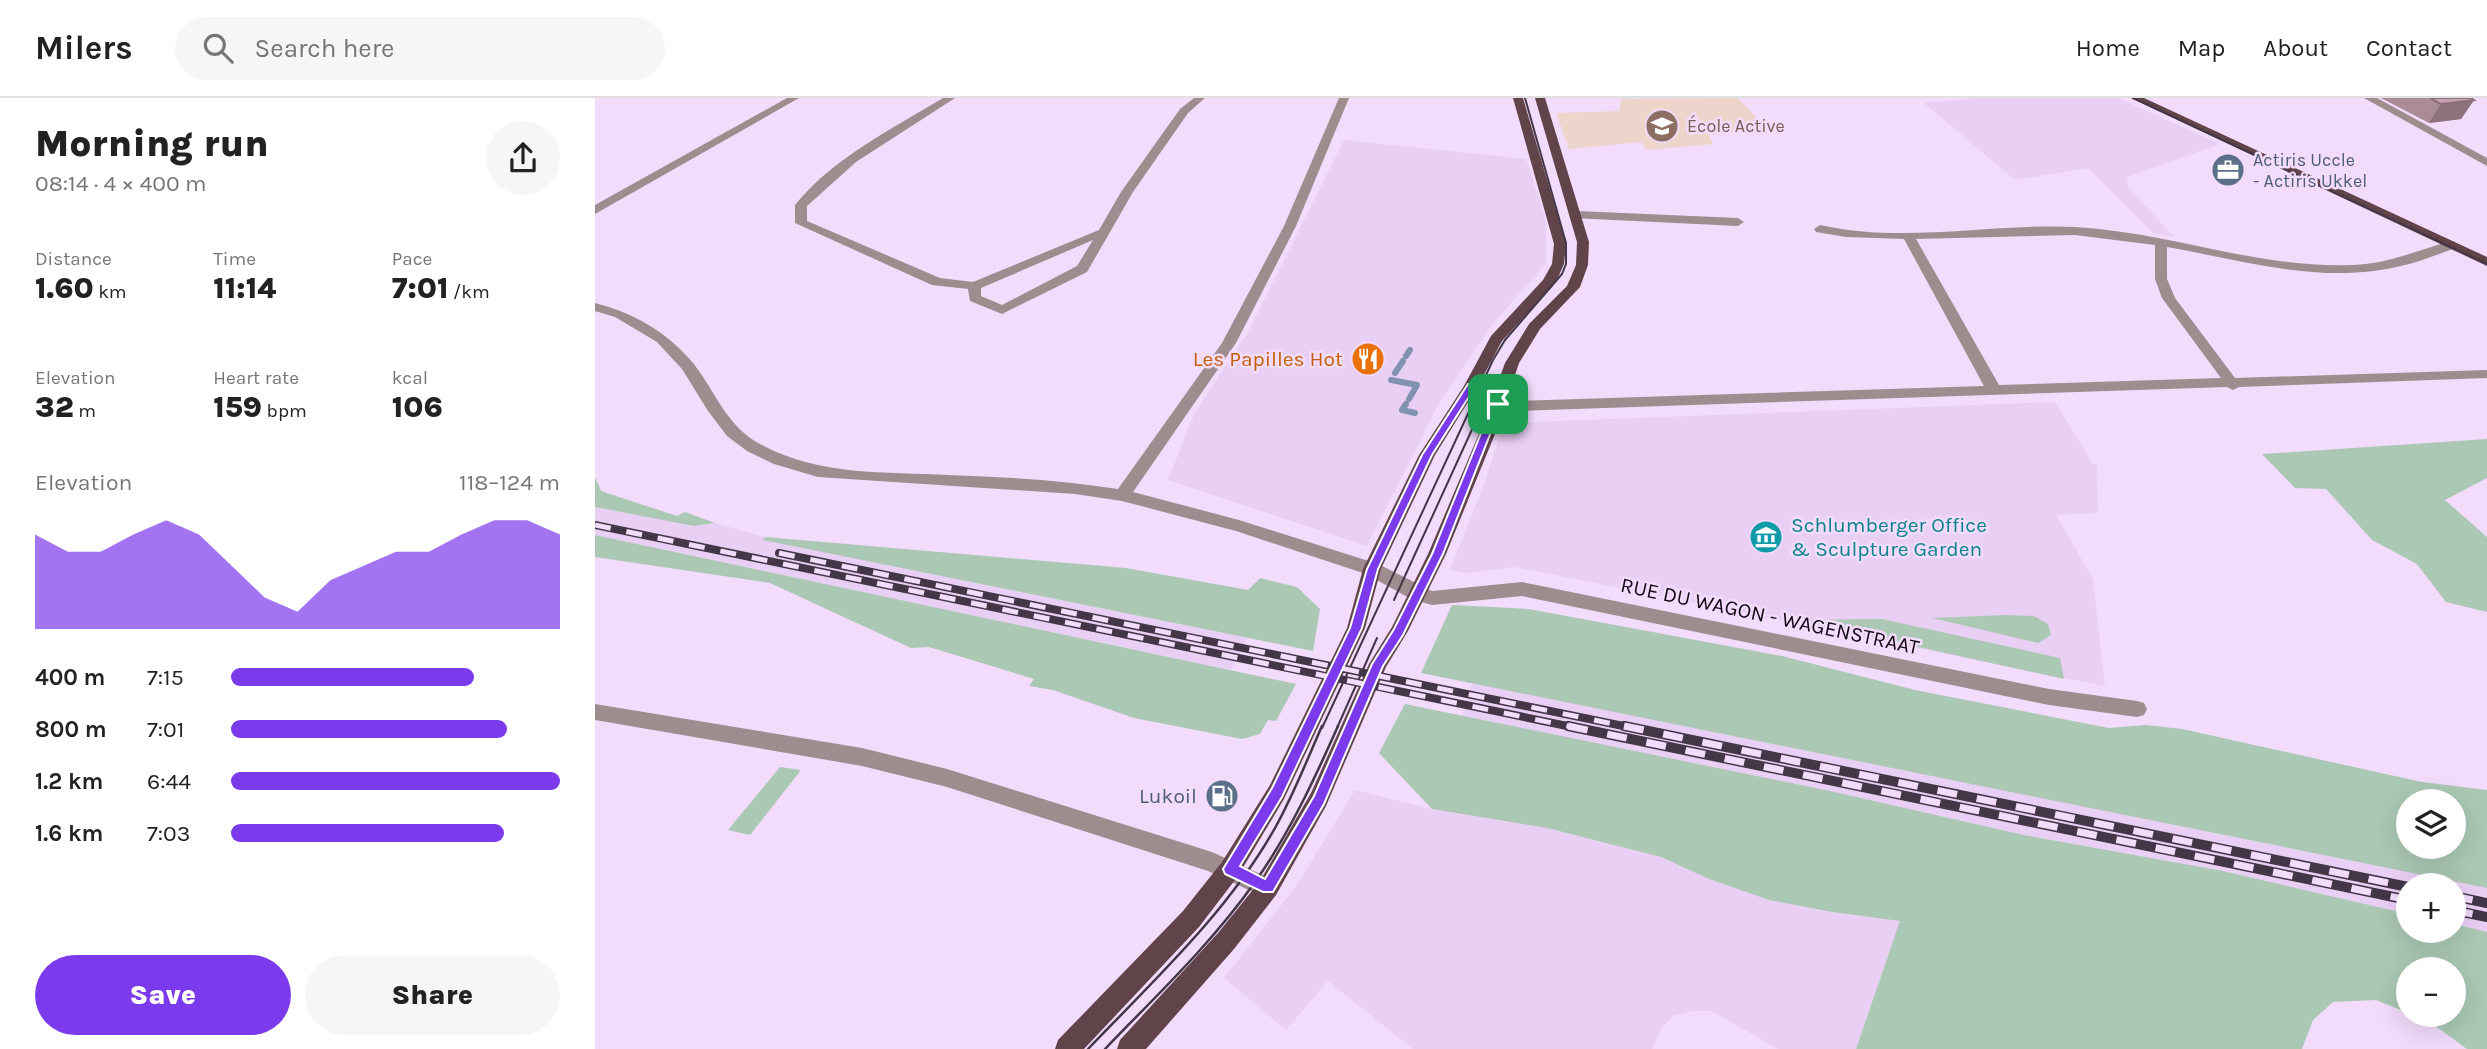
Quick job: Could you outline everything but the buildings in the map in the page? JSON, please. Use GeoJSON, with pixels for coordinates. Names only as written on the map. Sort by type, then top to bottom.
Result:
{"type":"FeatureCollection","features":[{"type":"Feature","properties":{"kind":"main road"},"geometry":{"type":"LineString","coordinates":[[1067,1049],[1191,919],[1230,869],[1277,792],[1356,628],[1372,569],[1427,455],[1471,386],[1496,339],[1539,295],[1558,264],[1559,244],[1518,98]]}},
{"type":"Feature","properties":{"kind":"main road"},"geometry":{"type":"LineString","coordinates":[[1129,1049],[1226,941],[1268,888],[1319,799],[1378,664],[1399,631],[1437,554],[1512,363],[1534,327],[1573,287],[1583,265],[1583,242],[1540,98]]}},
{"type":"Feature","properties":{"kind":"main road"},"geometry":{"type":"LineString","coordinates":[[2136,98],[2487,262]]}},
{"type":"Feature","properties":{"kind":"street"},"geometry":{"type":"LineString","coordinates":[[595,210],[794,98]]}},
{"type":"Feature","properties":{"kind":"street"},"geometry":{"type":"LineString","coordinates":[[950,98],[867,150],[817,187],[801,205],[801,223],[937,282],[974,286],[1009,275],[1077,241],[1102,233]]}},
{"type":"Feature","properties":{"kind":"street"},"geometry":{"type":"LineString","coordinates":[[974,286],[975,298],[1002,310],[1082,269],[1117,208],[1184,111],[1200,98]]}},
{"type":"Feature","properties":{"kind":"street"},"geometry":{"type":"LineString","coordinates":[[1122,495],[1229,343],[1290,226],[1345,98]]}},
{"type":"Feature","properties":{"kind":"street"},"geometry":{"type":"LineString","coordinates":[[2369,98],[2487,163]]}},
{"type":"Feature","properties":{"kind":"street"},"geometry":{"type":"LineString","coordinates":[[1576,215],[1738,222]]}},
{"type":"Feature","properties":{"kind":"street"},"geometry":{"type":"LineString","coordinates":[[1820,229],[1838,234],[1908,235],[2074,231],[2161,242],[2261,263],[2332,271],[2386,268],[2411,262],[2451,245]]}},
{"type":"Feature","properties":{"kind":"street"},"geometry":{"type":"LineString","coordinates":[[1908,235],[1995,392]]}},
{"type":"Feature","properties":{"kind":"street"},"geometry":{"type":"LineString","coordinates":[[2161,242],[2161,279],[2169,298],[2233,385]]}},
{"type":"Feature","properties":{"kind":"street","name":"RUE DU WAGON - WAGENSTRAAT"},"geometry":{"type":"LineString","coordinates":[[595,307],[620,314],[662,339],[688,367],[713,408],[732,432],[780,460],[818,472],[1075,488],[1122,495],[1239,526],[1372,569],[1417,594],[1441,597],[1522,589],[2049,697],[2137,709]]}},
{"type":"Feature","properties":{"kind":"street"},"geometry":{"type":"LineString","coordinates":[[1471,386],[1492,403],[1514,406],[2233,385],[2487,374]]}},
{"type":"Feature","properties":{"kind":"street"},"geometry":{"type":"LineString","coordinates":[[595,712],[862,757],[947,778],[1230,869],[1268,888]]}},
{"type":"Feature","properties":{"kind":"shaded area","name":"École Active"},"geometry":{"type":"Polygon","coordinates":[[[1738,98],[1768,130],[1709,135],[1713,144],[1647,150],[1641,142],[1569,149],[1556,113],[1619,111],[1621,99],[1738,98]]]}},
{"type":"Feature","properties":{"kind":"shaded area"},"geometry":{"type":"Polygon","coordinates":[[[1979,98],[2118,98],[2220,144],[2127,177],[2128,187],[2174,237],[2153,233],[2088,168],[2015,180],[1924,103],[1979,98]]]}},
{"type":"Feature","properties":{"kind":"shaded area"},"geometry":{"type":"Polygon","coordinates":[[[1344,140],[1526,159],[1546,220],[1546,263],[1491,326],[1437,407],[1367,546],[1168,480],[1195,412],[1248,332],[1344,140]]]}},
{"type":"Feature","properties":{"kind":"shaded area","name":"Schlumberger Office & Sculpture Garden"},"geometry":{"type":"Polygon","coordinates":[[[2055,402],[2093,464],[2097,464],[2098,513],[2056,515],[2093,579],[2105,686],[1515,567],[1466,573],[1450,570],[1484,485],[1504,423],[2055,402]]]}},
{"type":"Feature","properties":{"kind":"shaded area"},"geometry":{"type":"Polygon","coordinates":[[[595,507],[694,526],[715,523],[765,537],[764,540],[1248,638],[1231,670],[595,535],[595,507]]]}},
{"type":"Feature","properties":{"kind":"shaded area"},"geometry":{"type":"Polygon","coordinates":[[[1472,683],[2413,873],[2396,873],[2396,911],[2223,871],[2024,835],[1830,791],[1462,716],[1472,683]]]}},
{"type":"Feature","properties":{"kind":"shaded area"},"geometry":{"type":"Polygon","coordinates":[[[1355,790],[1432,809],[1547,828],[1661,857],[1709,879],[1769,900],[1901,921],[1856,1049],[1779,1049],[1711,1011],[1692,1011],[1673,1016],[1662,1027],[1652,1049],[1413,1049],[1328,981],[1286,1030],[1224,978],[1297,885],[1355,790]]]}},
{"type":"Feature","properties":{"kind":"shaded area"},"geometry":{"type":"Polygon","coordinates":[[[2466,884],[2487,888],[2487,932],[2466,927],[2466,884]]]}},
{"type":"Feature","properties":{"kind":"green space"},"geometry":{"type":"Polygon","coordinates":[[[2487,439],[2487,478],[2445,500],[2487,537],[2487,612],[2446,602],[2417,564],[2372,540],[2326,489],[2295,488],[2262,454],[2487,439]]]}},
{"type":"Feature","properties":{"kind":"green space"},"geometry":{"type":"Polygon","coordinates":[[[595,477],[601,491],[677,516],[685,512],[715,523],[694,526],[595,507],[595,477]]]}},
{"type":"Feature","properties":{"kind":"green space"},"geometry":{"type":"Polygon","coordinates":[[[595,535],[1296,684],[1276,721],[1268,720],[1260,734],[1242,739],[1134,718],[1053,690],[1029,686],[1034,679],[929,647],[911,648],[770,583],[595,557],[595,535]]]}},
{"type":"Feature","properties":{"kind":"green space"},"geometry":{"type":"Polygon","coordinates":[[[765,537],[1126,568],[1248,590],[1260,578],[1297,587],[1320,609],[1313,651],[763,540],[765,537]]]}},
{"type":"Feature","properties":{"kind":"green space"},"geometry":{"type":"Polygon","coordinates":[[[1452,605],[1529,609],[1782,656],[1915,690],[2109,728],[2146,725],[2182,729],[2422,782],[2487,790],[2487,888],[2466,884],[2466,873],[2413,873],[1421,673],[1452,605]]]}},
{"type":"Feature","properties":{"kind":"green space"},"geometry":{"type":"Polygon","coordinates":[[[2034,616],[2048,624],[2051,635],[2038,643],[1932,618],[2034,616]]]}},
{"type":"Feature","properties":{"kind":"green space"},"geometry":{"type":"Polygon","coordinates":[[[1882,619],[2060,658],[2064,679],[1796,620],[1882,619]]]}},
{"type":"Feature","properties":{"kind":"green space"},"geometry":{"type":"Polygon","coordinates":[[[1405,704],[1830,791],[2024,835],[2223,871],[2396,911],[2396,943],[2466,943],[2466,927],[2487,932],[2487,1049],[2467,1049],[2437,1027],[2466,1027],[2466,957],[2396,957],[2396,1008],[2376,1000],[2333,1002],[2313,1020],[2302,1049],[1856,1049],[1900,921],[1769,900],[1709,879],[1661,857],[1547,828],[1432,809],[1379,753],[1405,704]]]}},
{"type":"Feature","properties":{"kind":"green space"},"geometry":{"type":"Polygon","coordinates":[[[780,767],[801,770],[750,835],[728,830],[780,767]]]}},
{"type":"Feature","properties":{"kind":"waterway"},"geometry":{"type":"LineString","coordinates":[[1406,356],[1410,350]]}},
{"type":"Feature","properties":{"kind":"waterway"},"geometry":{"type":"LineString","coordinates":[[1395,373],[1403,361]]}},
{"type":"Feature","properties":{"kind":"waterway"},"geometry":{"type":"LineString","coordinates":[[1391,380],[1417,385],[1409,399]]}},
{"type":"Feature","properties":{"kind":"waterway"},"geometry":{"type":"LineString","coordinates":[[1406,404],[1402,410],[1415,413]]}},
{"type":"Feature","properties":{"kind":"tram line"},"geometry":{"type":"LineString","coordinates":[[1322,728],[1493,360],[1505,340],[1562,274],[1566,264],[1566,243],[1525,98]]}},
{"type":"Feature","properties":{"kind":"tram line"},"geometry":{"type":"LineString","coordinates":[[2133,98],[2487,264]]}},
{"type":"Feature","properties":{"kind":"tram line"},"geometry":{"type":"LineString","coordinates":[[1394,600],[1480,412]]}},
{"type":"Feature","properties":{"kind":"tram line"},"geometry":{"type":"LineString","coordinates":[[1337,728],[1377,638]]}},
{"type":"Feature","properties":{"kind":"tram line"},"geometry":{"type":"LineString","coordinates":[[1088,1049],[1164,971],[1235,889],[1282,816],[1322,726]]}},
{"type":"Feature","properties":{"kind":"tram line"},"geometry":{"type":"LineString","coordinates":[[1105,1049],[1202,947],[1255,882],[1290,826],[1338,726]]}},
{"type":"Feature","properties":{"kind":"railway"},"geometry":{"type":"LineString","coordinates":[[595,525],[1577,728]]}},
{"type":"Feature","properties":{"kind":"railway"},"geometry":{"type":"LineString","coordinates":[[779,553],[1633,728]]}},
{"type":"Feature","properties":{"kind":"railway"},"geometry":{"type":"LineString","coordinates":[[1568,726],[2396,898]]}},
{"type":"Feature","properties":{"kind":"railway"},"geometry":{"type":"LineString","coordinates":[[1624,726],[2396,885]]}},
{"type":"Feature","properties":{"kind":"railway"},"geometry":{"type":"LineString","coordinates":[[2466,899],[2487,903]]}},
{"type":"Feature","properties":{"kind":"railway"},"geometry":{"type":"LineString","coordinates":[[2466,913],[2487,917]]}},
{"type":"Feature","properties":{"kind":"place","name":"École Active"},"geometry":{"type":"Point","coordinates":[1662,126]}},
{"type":"Feature","properties":{"kind":"place","name":"Actiris Uccle - Actiris Ukkel"},"geometry":{"type":"Point","coordinates":[2228,170]}},
{"type":"Feature","properties":{"kind":"place","name":"Les Papilles Hot"},"geometry":{"type":"Point","coordinates":[1368,359]}},
{"type":"Feature","properties":{"kind":"place","name":"Schlumberger Office & Sculpture Garden"},"geometry":{"type":"Point","coordinates":[1766,537]}},
{"type":"Feature","properties":{"kind":"place","name":"Lukoil"},"geometry":{"type":"Point","coordinates":[1222,796]}},
{"type":"Feature","properties":{"kind":"route"},"geometry":{"type":"LineString","coordinates":[[1471,386],[1492,403],[1498,404],[1437,554],[1399,631],[1378,664],[1319,799],[1268,888],[1230,869],[1277,792],[1356,628],[1372,569],[1427,455],[1471,386]]}}]}
